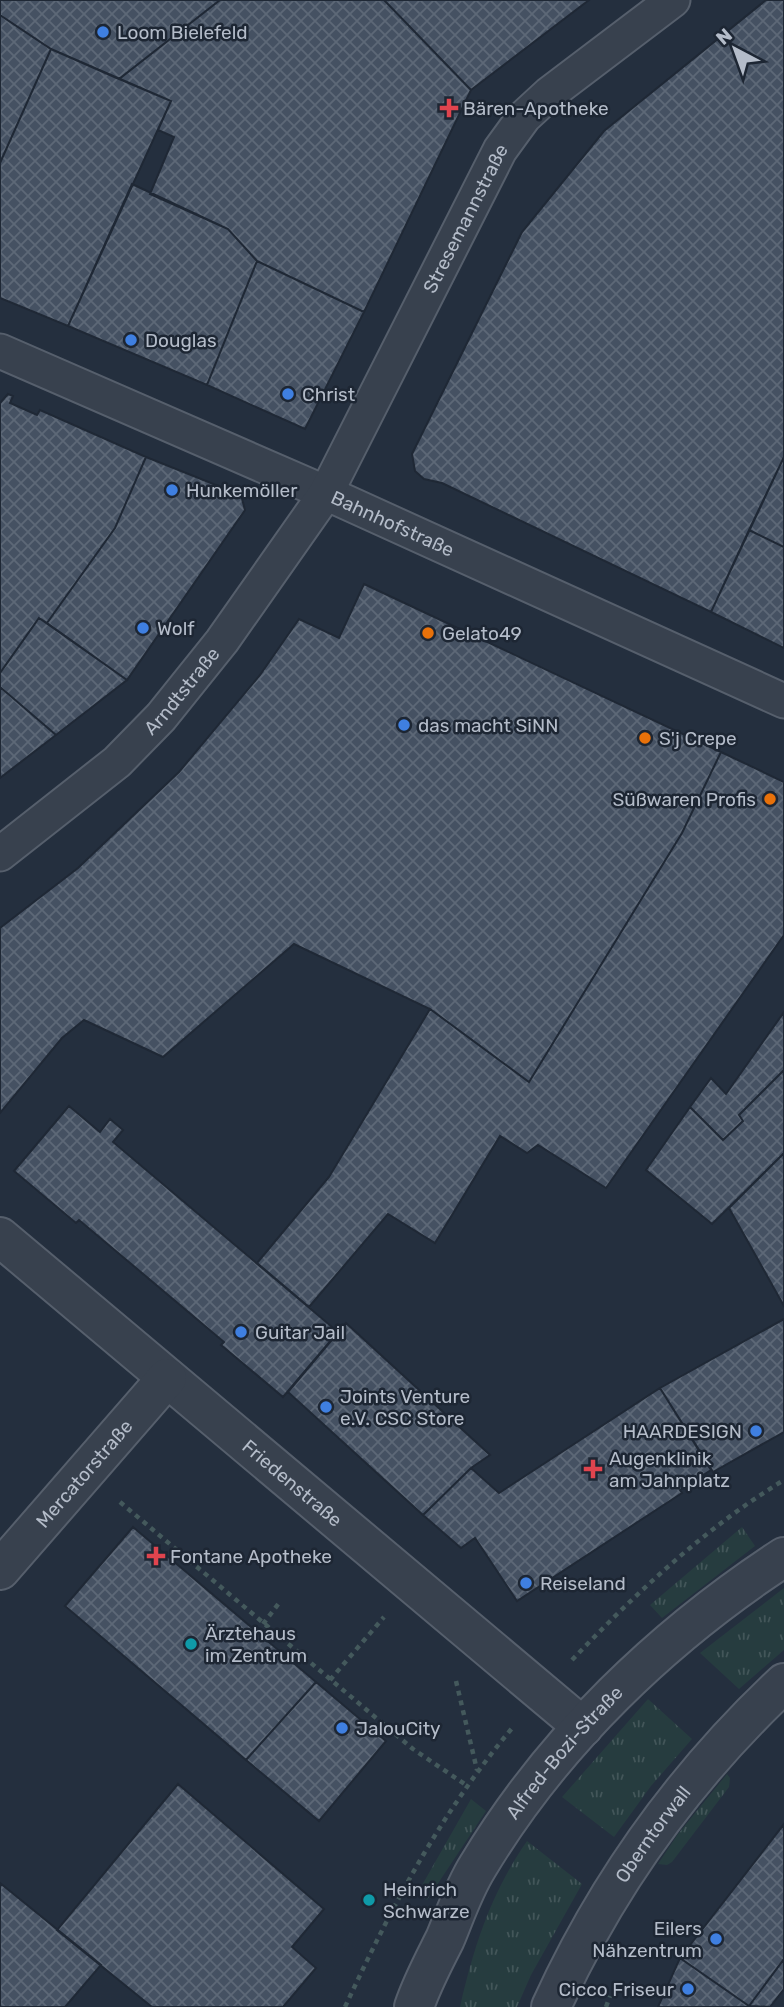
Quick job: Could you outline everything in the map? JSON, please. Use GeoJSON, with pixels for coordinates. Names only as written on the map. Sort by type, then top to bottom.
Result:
{"type":"FeatureCollection","features":[{"type":"Feature","properties":{"kind":"street","name":"Stresemannstraße"},"geometry":{"type":"LineString","coordinates":[[326,493],[500,150],[516,128],[549,94],[673,0]]}},
{"type":"Feature","properties":{"kind":"street","name":"Bahnhofstraße"},"geometry":{"type":"LineString","coordinates":[[0,351],[326,493],[784,701]]}},
{"type":"Feature","properties":{"kind":"street","name":"Arndtstraße"},"geometry":{"type":"LineString","coordinates":[[0,854],[117,762],[161,717],[222,641],[326,493]]}},
{"type":"Feature","properties":{"kind":"street","name":"Friedenstraße"},"geometry":{"type":"LineString","coordinates":[[0,1237],[583,1727]]}},
{"type":"Feature","properties":{"kind":"street","name":"Mercatorstraße"},"geometry":{"type":"LineString","coordinates":[[0,1570],[167,1378]]}},
{"type":"Feature","properties":{"kind":"street","name":"Alfred-Bozi-Straße"},"geometry":{"type":"LineString","coordinates":[[414,2007],[477,1867],[522,1802],[583,1727],[655,1655],[726,1598],[784,1557]]}},
{"type":"Feature","properties":{"kind":"street","name":"Oberntorwall"},"geometry":{"type":"LineString","coordinates":[[551,2007],[600,1910],[658,1822],[734,1731],[784,1683]]}},
{"type":"Feature","properties":{"kind":"path"},"geometry":{"type":"LineString","coordinates":[[85,1473],[413,1749],[466,1785]]}},
{"type":"Feature","properties":{"kind":"path"},"geometry":{"type":"LineString","coordinates":[[345,2007],[393,1904],[466,1785],[542,1692],[614,1616],[673,1562],[747,1502],[784,1479]]}},
{"type":"Feature","properties":{"kind":"path"},"geometry":{"type":"LineString","coordinates":[[330,1681],[413,1583]]}},
{"type":"Feature","properties":{"kind":"path"},"geometry":{"type":"LineString","coordinates":[[263,1624],[279,1603]]}},
{"type":"Feature","properties":{"kind":"green space"},"geometry":{"type":"Polygon","coordinates":[[[742,1527],[755,1546],[662,1618],[650,1605],[742,1527]]]}},
{"type":"Feature","properties":{"kind":"green space"},"geometry":{"type":"Polygon","coordinates":[[[784,1588],[784,1650],[739,1689],[700,1653],[784,1588]]]}},
{"type":"Feature","properties":{"kind":"green space"},"geometry":{"type":"Polygon","coordinates":[[[648,1699],[692,1739],[651,1786],[614,1837],[562,1797],[648,1699]]]}},
{"type":"Feature","properties":{"kind":"green space"},"geometry":{"type":"Polygon","coordinates":[[[727,1774],[730,1778],[729,1787],[672,1862],[667,1865],[658,1864],[678,1834],[727,1774]]]}},
{"type":"Feature","properties":{"kind":"green space"},"geometry":{"type":"Polygon","coordinates":[[[471,1799],[486,1811],[427,1900],[417,1894],[471,1799]]]}},
{"type":"Feature","properties":{"kind":"green space"},"geometry":{"type":"Polygon","coordinates":[[[527,1841],[582,1884],[531,1975],[517,2007],[460,2007],[485,1921],[503,1880],[527,1841]]]}},
{"type":"Feature","properties":{"kind":"building","name":"Loom Bielefeld"},"geometry":{"type":"Polygon","coordinates":[[[0,0],[220,0],[119,79],[51,49],[0,15],[0,0]]]}},
{"type":"Feature","properties":{"kind":"building"},"geometry":{"type":"Polygon","coordinates":[[[220,0],[384,0],[471,90],[364,312],[257,261],[228,229],[150,194],[174,137],[158,130],[171,101],[119,79],[220,0]]]}},
{"type":"Feature","properties":{"kind":"building"},"geometry":{"type":"Polygon","coordinates":[[[384,0],[589,0],[471,90],[384,0]]]}},
{"type":"Feature","properties":{"kind":"building"},"geometry":{"type":"Polygon","coordinates":[[[766,0],[784,0],[784,457],[711,612],[442,483],[424,479],[415,471],[412,454],[522,232],[604,131],[766,0]]]}},
{"type":"Feature","properties":{"kind":"building"},"geometry":{"type":"Polygon","coordinates":[[[0,15],[51,49],[0,163],[0,15]]]}},
{"type":"Feature","properties":{"kind":"building"},"geometry":{"type":"Polygon","coordinates":[[[51,49],[171,101],[68,326],[0,298],[0,163],[51,49]]]}},
{"type":"Feature","properties":{"kind":"building"},"geometry":{"type":"Polygon","coordinates":[[[132,184],[228,229],[257,261],[207,385],[68,326],[132,184]]]}},
{"type":"Feature","properties":{"kind":"building"},"geometry":{"type":"Polygon","coordinates":[[[257,261],[364,312],[305,429],[207,385],[257,261]]]}},
{"type":"Feature","properties":{"kind":"building"},"geometry":{"type":"Polygon","coordinates":[[[8,394],[13,396],[10,403],[37,415],[40,410],[146,457],[115,528],[47,623],[39,618],[0,673],[0,403],[8,394]]]}},
{"type":"Feature","properties":{"kind":"building"},"geometry":{"type":"Polygon","coordinates":[[[146,457],[241,495],[245,510],[127,680],[47,623],[115,528],[146,457]]]}},
{"type":"Feature","properties":{"kind":"building"},"geometry":{"type":"Polygon","coordinates":[[[784,457],[784,547],[749,530],[784,457]]]}},
{"type":"Feature","properties":{"kind":"building"},"geometry":{"type":"Polygon","coordinates":[[[749,530],[784,547],[784,648],[711,612],[749,530]]]}},
{"type":"Feature","properties":{"kind":"building"},"geometry":{"type":"Polygon","coordinates":[[[364,584],[721,752],[682,833],[529,1082],[430,1009],[294,944],[163,1057],[84,1020],[62,1038],[0,1113],[0,928],[78,868],[179,772],[260,675],[299,619],[339,638],[364,584]]]}},
{"type":"Feature","properties":{"kind":"building"},"geometry":{"type":"Polygon","coordinates":[[[39,618],[127,680],[56,735],[0,687],[0,673],[39,618]]]}},
{"type":"Feature","properties":{"kind":"building"},"geometry":{"type":"Polygon","coordinates":[[[0,687],[56,735],[0,778],[0,687]]]}},
{"type":"Feature","properties":{"kind":"building"},"geometry":{"type":"Polygon","coordinates":[[[721,752],[784,782],[784,935],[606,1188],[538,1145],[527,1153],[500,1136],[435,1243],[388,1214],[309,1307],[257,1263],[329,1177],[430,1009],[529,1082],[682,833],[721,752]]]}},
{"type":"Feature","properties":{"kind":"building"},"geometry":{"type":"Polygon","coordinates":[[[784,1012],[784,1070],[739,1115],[743,1121],[723,1140],[690,1107],[711,1078],[726,1094],[784,1012]]]}},
{"type":"Feature","properties":{"kind":"building"},"geometry":{"type":"Polygon","coordinates":[[[784,1070],[784,1153],[712,1224],[646,1170],[690,1107],[723,1140],[743,1121],[739,1115],[784,1070]]]}},
{"type":"Feature","properties":{"kind":"building"},"geometry":{"type":"Polygon","coordinates":[[[69,1106],[100,1132],[110,1119],[123,1130],[113,1142],[338,1332],[283,1397],[221,1345],[224,1342],[79,1220],[76,1223],[14,1171],[69,1106]]]}},
{"type":"Feature","properties":{"kind":"building"},"geometry":{"type":"Polygon","coordinates":[[[784,1153],[784,1306],[729,1208],[784,1153]]]}},
{"type":"Feature","properties":{"kind":"building"},"geometry":{"type":"Polygon","coordinates":[[[784,1319],[784,1432],[713,1472],[660,1388],[784,1319]]]}},
{"type":"Feature","properties":{"kind":"building"},"geometry":{"type":"Polygon","coordinates":[[[346,1323],[490,1455],[471,1468],[423,1515],[288,1392],[346,1323]]]}},
{"type":"Feature","properties":{"kind":"building"},"geometry":{"type":"Polygon","coordinates":[[[660,1388],[711,1470],[680,1490],[682,1493],[517,1601],[475,1538],[461,1548],[423,1515],[471,1468],[499,1493],[660,1388]]]}},
{"type":"Feature","properties":{"kind":"building","name":"Ärztehaus im Zentrum"},"geometry":{"type":"Polygon","coordinates":[[[133,1527],[316,1682],[246,1760],[65,1606],[133,1527]]]}},
{"type":"Feature","properties":{"kind":"building"},"geometry":{"type":"Polygon","coordinates":[[[316,1682],[386,1741],[319,1821],[246,1760],[316,1682]]]}},
{"type":"Feature","properties":{"kind":"building"},"geometry":{"type":"Polygon","coordinates":[[[178,1784],[324,1909],[292,1947],[316,1968],[283,2007],[152,2007],[57,1930],[178,1784]]]}},
{"type":"Feature","properties":{"kind":"building"},"geometry":{"type":"Polygon","coordinates":[[[784,1824],[784,1959],[749,2006],[680,1958],[784,1824]]]}},
{"type":"Feature","properties":{"kind":"building"},"geometry":{"type":"Polygon","coordinates":[[[0,1883],[101,1965],[65,2007],[0,2007],[0,1883]]]}},
{"type":"Feature","properties":{"kind":"building"},"geometry":{"type":"Polygon","coordinates":[[[680,1958],[749,2006],[749,2007],[658,2007],[680,1958]]]}},
{"type":"Feature","properties":{"kind":"building"},"geometry":{"type":"Polygon","coordinates":[[[784,1959],[784,1989],[770,2007],[749,2006],[784,1959]]]}},
{"type":"Feature","properties":{"kind":"place","name":"Loom Bielefeld"},"geometry":{"type":"Point","coordinates":[103,32]}},
{"type":"Feature","properties":{"kind":"place","name":"Bären-Apotheke"},"geometry":{"type":"Point","coordinates":[449,108]}},
{"type":"Feature","properties":{"kind":"place","name":"Douglas"},"geometry":{"type":"Point","coordinates":[131,340]}},
{"type":"Feature","properties":{"kind":"place","name":"Christ"},"geometry":{"type":"Point","coordinates":[288,394]}},
{"type":"Feature","properties":{"kind":"place","name":"Hunkemöller"},"geometry":{"type":"Point","coordinates":[172,490]}},
{"type":"Feature","properties":{"kind":"place","name":"Wolf"},"geometry":{"type":"Point","coordinates":[143,628]}},
{"type":"Feature","properties":{"kind":"place","name":"Gelato49"},"geometry":{"type":"Point","coordinates":[428,633]}},
{"type":"Feature","properties":{"kind":"place","name":"das macht SiNN"},"geometry":{"type":"Point","coordinates":[404,725]}},
{"type":"Feature","properties":{"kind":"place","name":"S'j Crepe"},"geometry":{"type":"Point","coordinates":[645,738]}},
{"type":"Feature","properties":{"kind":"place","name":"Süßwaren Profis"},"geometry":{"type":"Point","coordinates":[770,799]}},
{"type":"Feature","properties":{"kind":"place","name":"Guitar Jail"},"geometry":{"type":"Point","coordinates":[241,1332]}},
{"type":"Feature","properties":{"kind":"place","name":"Joints Venture e.V. CSC Store"},"geometry":{"type":"Point","coordinates":[326,1407]}},
{"type":"Feature","properties":{"kind":"place","name":"HAARDESIGN"},"geometry":{"type":"Point","coordinates":[756,1431]}},
{"type":"Feature","properties":{"kind":"place","name":"Augenklinik am Jahnplatz"},"geometry":{"type":"Point","coordinates":[593,1469]}},
{"type":"Feature","properties":{"kind":"place","name":"Fontane Apotheke"},"geometry":{"type":"Point","coordinates":[156,1556]}},
{"type":"Feature","properties":{"kind":"place","name":"Reiseland"},"geometry":{"type":"Point","coordinates":[526,1583]}},
{"type":"Feature","properties":{"kind":"place","name":"Ärztehaus im Zentrum"},"geometry":{"type":"Point","coordinates":[191,1644]}},
{"type":"Feature","properties":{"kind":"place","name":"JalouCity"},"geometry":{"type":"Point","coordinates":[342,1728]}},
{"type":"Feature","properties":{"kind":"place","name":"Heinrich Schwarze"},"geometry":{"type":"Point","coordinates":[369,1900]}},
{"type":"Feature","properties":{"kind":"place","name":"Eilers Nähzentrum"},"geometry":{"type":"Point","coordinates":[716,1939]}},
{"type":"Feature","properties":{"kind":"place","name":"Cicco Friseur"},"geometry":{"type":"Point","coordinates":[688,1989]}}]}
